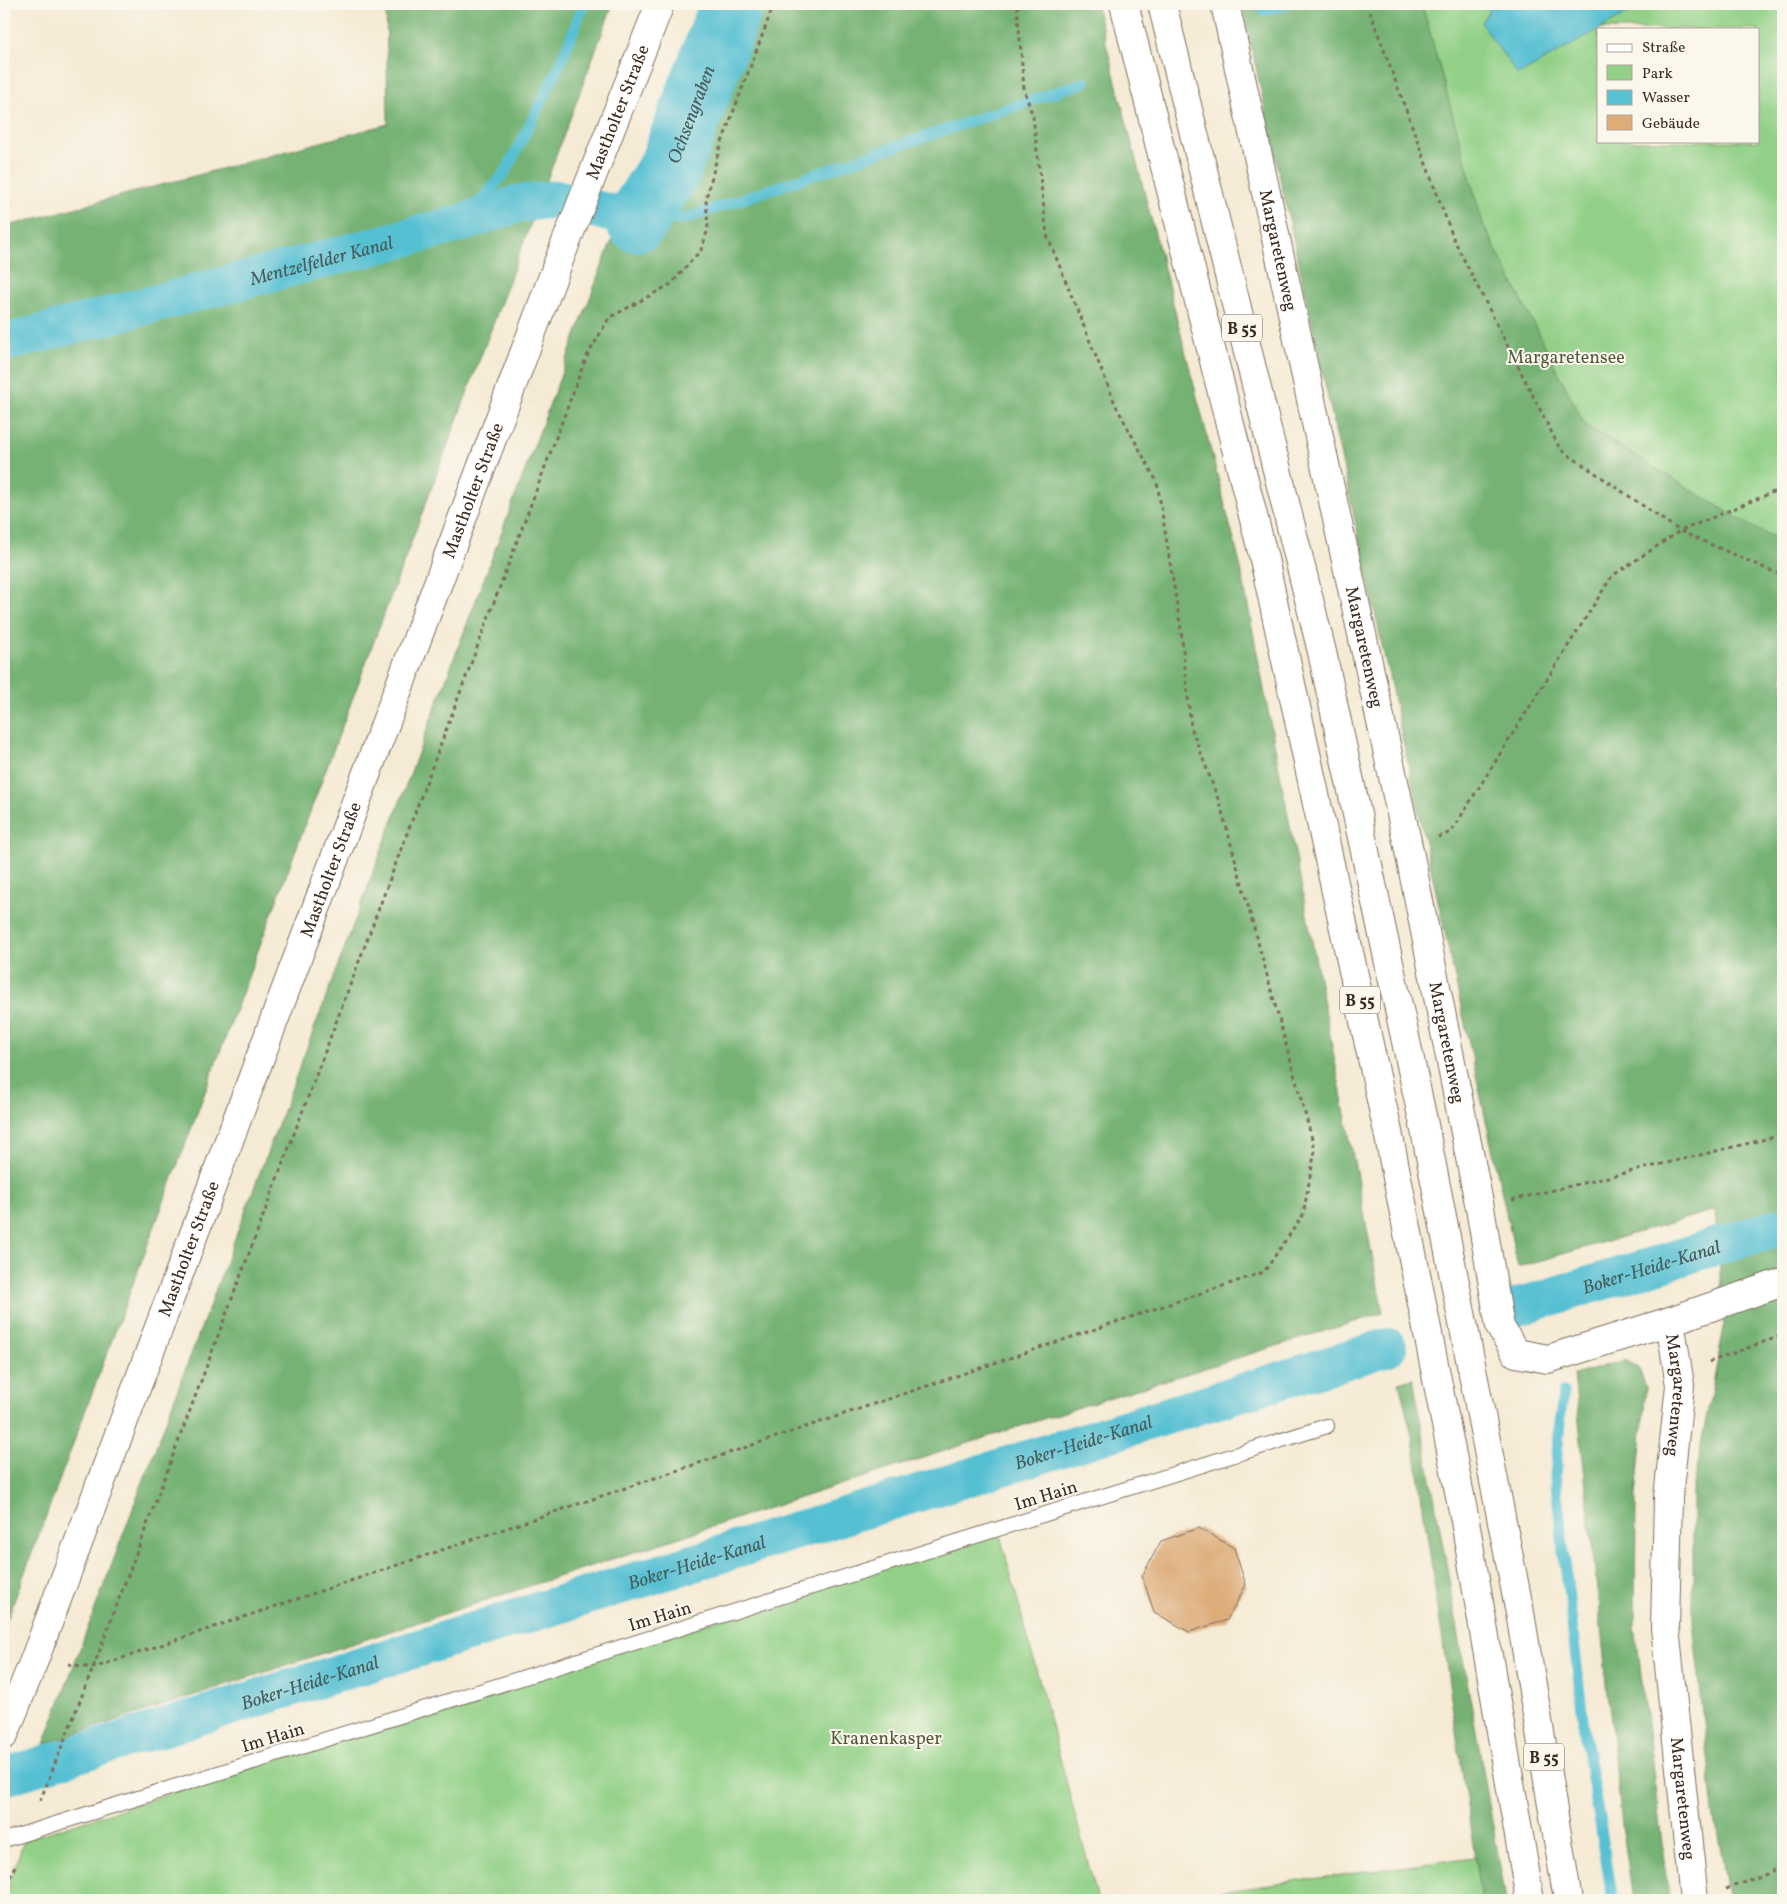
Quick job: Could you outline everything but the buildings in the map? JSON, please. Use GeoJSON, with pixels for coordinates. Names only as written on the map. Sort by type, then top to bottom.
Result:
{"type":"FeatureCollection","features":[{"type":"Feature","properties":{"kind":"street","name":"Mastholter Straße"},"geometry":{"type":"LineString","coordinates":[[4,1736],[561,255],[660,4]]}},
{"type":"Feature","properties":{"kind":"street","name":"B 55"},"geometry":{"type":"LineString","coordinates":[[1124,4],[1264,559],[1384,1113],[1465,1521],[1530,1900]]}},
{"type":"Feature","properties":{"kind":"street","name":"B 55"},"geometry":{"type":"LineString","coordinates":[[1162,4],[1322,652],[1422,1115],[1520,1614],[1568,1900]]}},
{"type":"Feature","properties":{"kind":"street","name":"Margaretenweg"},"geometry":{"type":"LineString","coordinates":[[1225,4],[1408,846],[1480,1208],[1500,1327],[1516,1353],[1548,1359],[1670,1321],[1680,1385],[1668,1498],[1665,1628],[1694,1900]]}},
{"type":"Feature","properties":{"kind":"street"},"geometry":{"type":"LineString","coordinates":[[1670,1321],[1783,1282]]}},
{"type":"Feature","properties":{"kind":"lane","name":"Im Hain"},"geometry":{"type":"LineString","coordinates":[[4,1840],[1327,1426]]}},
{"type":"Feature","properties":{"kind":"path"},"geometry":{"type":"LineString","coordinates":[[37,1809],[93,1668],[586,358],[609,318],[670,284],[701,250],[708,229],[706,198],[719,150],[774,4]]}},
{"type":"Feature","properties":{"kind":"path"},"geometry":{"type":"LineString","coordinates":[[93,1668],[1264,1272],[1302,1215],[1315,1150],[1220,804],[1191,727],[1181,630],[1157,482],[1116,406],[1047,235],[1033,117],[1024,89],[1017,4]]}},
{"type":"Feature","properties":{"kind":"path"},"geometry":{"type":"LineString","coordinates":[[1367,4],[1454,240],[1560,449],[1680,531],[1783,576]]}},
{"type":"Feature","properties":{"kind":"path"},"geometry":{"type":"LineString","coordinates":[[1408,846],[1451,832],[1612,576],[1680,531],[1783,488]]}},
{"type":"Feature","properties":{"kind":"path"},"geometry":{"type":"LineString","coordinates":[[1480,1208],[1783,1135]]}},
{"type":"Feature","properties":{"kind":"path"},"geometry":{"type":"LineString","coordinates":[[1678,1374],[1783,1335]]}},
{"type":"Feature","properties":{"kind":"path"},"geometry":{"type":"LineString","coordinates":[[4,1892],[18,1857]]}},
{"type":"Feature","properties":{"kind":"path"},"geometry":{"type":"LineString","coordinates":[[1721,1890],[1783,1868]]}},
{"type":"Feature","properties":{"kind":"green space"},"geometry":{"type":"Polygon","coordinates":[[[386,4],[613,4],[4,1628],[4,227],[388,124],[386,4]]]}},
{"type":"Feature","properties":{"kind":"green space"},"geometry":{"type":"Polygon","coordinates":[[[701,4],[1096,4],[1240,564],[1383,1313],[1092,1403],[44,1744],[701,4]]]}},
{"type":"Feature","properties":{"kind":"green space","name":"Margaretensee"},"geometry":{"type":"Polygon","coordinates":[[[1242,4],[1422,4],[1483,224],[1585,425],[1754,528],[1783,541],[1783,1900],[1729,1900],[1714,1811],[1693,1624],[1693,1485],[1724,1328],[1715,1210],[1518,1267],[1242,4]]]}},
{"type":"Feature","properties":{"kind":"green space","name":"Margaretensee"},"geometry":{"type":"Polygon","coordinates":[[[1269,4],[1783,4],[1783,1164],[1269,4]]]}},
{"type":"Feature","properties":{"kind":"green space"},"geometry":{"type":"Polygon","coordinates":[[[1625,1360],[1638,1367],[1646,1387],[1636,1497],[1635,1626],[1669,1900],[1633,1900],[1622,1825],[1574,1375],[1625,1360]]]}},
{"type":"Feature","properties":{"kind":"green space"},"geometry":{"type":"Polygon","coordinates":[[[1413,1378],[1506,1900],[1481,1900],[1413,1440],[1399,1382],[1413,1378]]]}},
{"type":"Feature","properties":{"kind":"green space","name":"Kranenkasper"},"geometry":{"type":"Polygon","coordinates":[[[999,1531],[1098,1900],[4,1900],[24,1840],[999,1531]]]}},
{"type":"Feature","properties":{"kind":"green space"},"geometry":{"type":"Polygon","coordinates":[[[1495,1854],[1500,1900],[1160,1900],[1495,1854]]]}},
{"type":"Feature","properties":{"kind":"water"},"geometry":{"type":"Polygon","coordinates":[[[1493,4],[1644,4],[1601,28],[1597,28],[1597,30],[1518,75],[1481,23],[1493,4]]]}},
{"type":"Feature","properties":{"kind":"waterway"},"geometry":{"type":"LineString","coordinates":[[462,223],[506,171],[558,69],[584,4]]}},
{"type":"Feature","properties":{"kind":"waterway","name":"Ochsengraben"},"geometry":{"type":"LineString","coordinates":[[637,220],[670,168],[732,4]]}},
{"type":"Feature","properties":{"kind":"waterway"},"geometry":{"type":"LineString","coordinates":[[1264,11],[1287,4]]}},
{"type":"Feature","properties":{"kind":"waterway"},"geometry":{"type":"LineString","coordinates":[[637,220],[684,219],[1085,82]]}},
{"type":"Feature","properties":{"kind":"waterway","name":"Mentzelfelder Kanal"},"geometry":{"type":"LineString","coordinates":[[4,343],[462,223],[517,204],[556,199],[637,220]]}},
{"type":"Feature","properties":{"kind":"waterway","name":"Boker-Heide-Kanal"},"geometry":{"type":"LineString","coordinates":[[1518,1307],[1783,1226]]}},
{"type":"Feature","properties":{"kind":"waterway","name":"Boker-Heide-Kanal"},"geometry":{"type":"LineString","coordinates":[[4,1777],[1388,1347]]}},
{"type":"Feature","properties":{"kind":"waterway"},"geometry":{"type":"LineString","coordinates":[[1563,1392],[1555,1476],[1585,1737],[1613,1900]]}}]}
